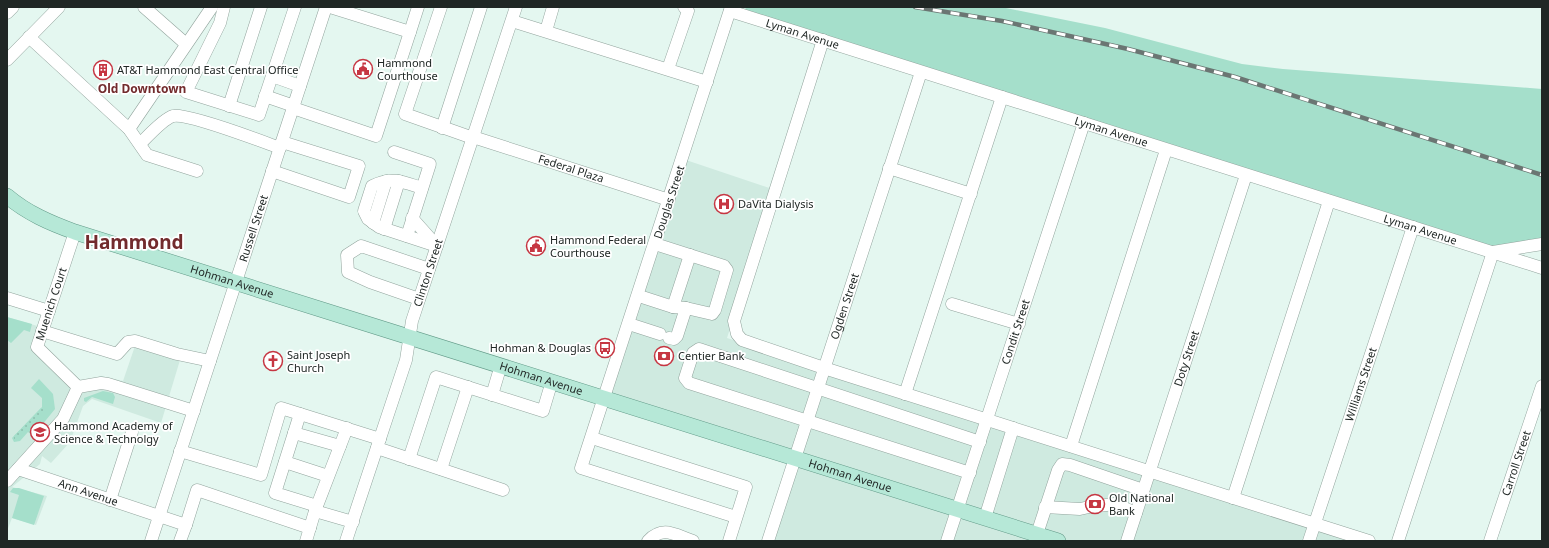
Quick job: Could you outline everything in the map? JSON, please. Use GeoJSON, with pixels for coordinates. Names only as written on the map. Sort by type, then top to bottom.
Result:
{"type":"FeatureCollection","features":[{"type":"Feature","properties":{"kind":"main road","name":"Hohman Avenue"},"geometry":{"type":"LineString","coordinates":[[7,196],[19,206],[39,218],[75,232],[795,457],[1058,541]]}},
{"type":"Feature","properties":{"kind":"street"},"geometry":{"type":"LineString","coordinates":[[7,13],[13,7]]}},
{"type":"Feature","properties":{"kind":"street"},"geometry":{"type":"LineString","coordinates":[[8,56],[59,7]]}},
{"type":"Feature","properties":{"kind":"street"},"geometry":{"type":"LineString","coordinates":[[144,7],[186,44]]}},
{"type":"Feature","properties":{"kind":"street"},"geometry":{"type":"LineString","coordinates":[[129,129],[212,7]]}},
{"type":"Feature","properties":{"kind":"street"},"geometry":{"type":"LineString","coordinates":[[224,7],[220,23],[186,92],[259,115],[295,7]]}},
{"type":"Feature","properties":{"kind":"street"},"geometry":{"type":"LineString","coordinates":[[230,106],[261,7]]}},
{"type":"Feature","properties":{"kind":"street","name":"Russell Street"},"geometry":{"type":"LineString","coordinates":[[151,541],[326,7]]}},
{"type":"Feature","properties":{"kind":"street"},"geometry":{"type":"LineString","coordinates":[[330,7],[410,32]]}},
{"type":"Feature","properties":{"kind":"street"},"geometry":{"type":"LineString","coordinates":[[265,96],[376,136],[418,7]]}},
{"type":"Feature","properties":{"kind":"street","name":"Federal Plaza"},"geometry":{"type":"LineString","coordinates":[[441,7],[405,114],[442,128],[669,200]]}},
{"type":"Feature","properties":{"kind":"street"},"geometry":{"type":"LineString","coordinates":[[442,128],[481,7]]}},
{"type":"Feature","properties":{"kind":"street","name":"Clinton Street"},"geometry":{"type":"LineString","coordinates":[[346,541],[406,360],[412,321],[419,298],[516,7]]}},
{"type":"Feature","properties":{"kind":"street"},"geometry":{"type":"LineString","coordinates":[[546,31],[553,7]]}},
{"type":"Feature","properties":{"kind":"street"},"geometry":{"type":"LineString","coordinates":[[668,69],[688,11],[684,7]]}},
{"type":"Feature","properties":{"kind":"street","name":"Lyman Avenue"},"geometry":{"type":"LineString","coordinates":[[731,9],[921,72],[1542,268]]}},
{"type":"Feature","properties":{"kind":"street","name":"Douglas Street"},"geometry":{"type":"LineString","coordinates":[[731,9],[606,398],[581,468],[736,517]]}},
{"type":"Feature","properties":{"kind":"street"},"geometry":{"type":"LineString","coordinates":[[512,21],[707,82]]}},
{"type":"Feature","properties":{"kind":"street"},"geometry":{"type":"LineString","coordinates":[[29,37],[129,129],[147,155],[197,171]]}},
{"type":"Feature","properties":{"kind":"street"},"geometry":{"type":"LineString","coordinates":[[822,40],[734,321],[737,334],[742,340],[824,368],[1368,541]]}},
{"type":"Feature","properties":{"kind":"street","name":"Ogden Street"},"geometry":{"type":"LineString","coordinates":[[768,541],[921,72]]}},
{"type":"Feature","properties":{"kind":"street"},"geometry":{"type":"LineString","coordinates":[[272,76],[300,86]]}},
{"type":"Feature","properties":{"kind":"street"},"geometry":{"type":"LineString","coordinates":[[905,394],[1002,97]]}},
{"type":"Feature","properties":{"kind":"street"},"geometry":{"type":"LineString","coordinates":[[140,144],[167,119],[173,116],[191,118],[281,145],[359,166],[349,197],[272,171]]}},
{"type":"Feature","properties":{"kind":"street","name":"Condit Street"},"geometry":{"type":"LineString","coordinates":[[947,541],[988,420],[1084,123]]}},
{"type":"Feature","properties":{"kind":"street"},"geometry":{"type":"LineString","coordinates":[[1070,446],[1166,150]]}},
{"type":"Feature","properties":{"kind":"street"},"geometry":{"type":"LineString","coordinates":[[394,152],[430,164],[407,236]]}},
{"type":"Feature","properties":{"kind":"street"},"geometry":{"type":"LineString","coordinates":[[889,168],[971,194]]}},
{"type":"Feature","properties":{"kind":"street","name":"Doty Street"},"geometry":{"type":"LineString","coordinates":[[1127,541],[1246,175]]}},
{"type":"Feature","properties":{"kind":"street"},"geometry":{"type":"LineString","coordinates":[[390,181],[422,188]]}},
{"type":"Feature","properties":{"kind":"street"},"geometry":{"type":"LineString","coordinates":[[376,225],[390,181]]}},
{"type":"Feature","properties":{"kind":"street"},"geometry":{"type":"LineString","coordinates":[[376,225],[390,181]]}},
{"type":"Feature","properties":{"kind":"street"},"geometry":{"type":"LineString","coordinates":[[1233,498],[1329,201]]}},
{"type":"Feature","properties":{"kind":"street"},"geometry":{"type":"LineString","coordinates":[[412,218],[437,246]]}},
{"type":"Feature","properties":{"kind":"street"},"geometry":{"type":"LineString","coordinates":[[376,225],[437,246]]}},
{"type":"Feature","properties":{"kind":"street","name":"Williams Street"},"geometry":{"type":"LineString","coordinates":[[1309,541],[1413,227]]}},
{"type":"Feature","properties":{"kind":"street","name":"Muenich Court"},"geometry":{"type":"LineString","coordinates":[[75,232],[37,347],[78,387]]}},
{"type":"Feature","properties":{"kind":"street"},"geometry":{"type":"LineString","coordinates":[[638,296],[673,308],[686,308],[712,314],[715,310],[727,270],[724,266],[655,244]]}},
{"type":"Feature","properties":{"kind":"street","name":"Lyman Avenue"},"geometry":{"type":"LineString","coordinates":[[1493,252],[1542,244]]}},
{"type":"Feature","properties":{"kind":"street"},"geometry":{"type":"LineString","coordinates":[[419,298],[370,282],[348,272],[347,255],[361,246],[429,268]]}},
{"type":"Feature","properties":{"kind":"street"},"geometry":{"type":"LineString","coordinates":[[1398,541],[1493,252]]}},
{"type":"Feature","properties":{"kind":"street"},"geometry":{"type":"LineString","coordinates":[[673,308],[690,255]]}},
{"type":"Feature","properties":{"kind":"street"},"geometry":{"type":"LineString","coordinates":[[7,298],[49,311]]}},
{"type":"Feature","properties":{"kind":"street"},"geometry":{"type":"LineString","coordinates":[[952,304],[1019,324]]}},
{"type":"Feature","properties":{"kind":"street"},"geometry":{"type":"LineString","coordinates":[[629,324],[674,339],[677,336],[686,308]]}},
{"type":"Feature","properties":{"kind":"street"},"geometry":{"type":"LineString","coordinates":[[42,331],[117,354],[128,342],[135,341],[177,354],[210,361]]}},
{"type":"Feature","properties":{"kind":"street"},"geometry":{"type":"LineString","coordinates":[[970,473],[806,422],[689,383],[685,378],[693,353],[699,349],[980,442]]}},
{"type":"Feature","properties":{"kind":"street"},"geometry":{"type":"LineString","coordinates":[[492,395],[501,365]]}},
{"type":"Feature","properties":{"kind":"street"},"geometry":{"type":"LineString","coordinates":[[410,459],[436,377],[543,411],[552,381]]}},
{"type":"Feature","properties":{"kind":"street"},"geometry":{"type":"LineString","coordinates":[[7,481],[63,419],[78,387],[101,383],[108,384],[194,411]]}},
{"type":"Feature","properties":{"kind":"street","name":"Carroll Street"},"geometry":{"type":"LineString","coordinates":[[1490,541],[1542,386]]}},
{"type":"Feature","properties":{"kind":"street"},"geometry":{"type":"LineString","coordinates":[[441,469],[468,387]]}},
{"type":"Feature","properties":{"kind":"street"},"geometry":{"type":"LineString","coordinates":[[180,451],[261,475],[281,408],[347,428],[410,459],[503,490]]}},
{"type":"Feature","properties":{"kind":"street"},"geometry":{"type":"LineString","coordinates":[[300,414],[276,493],[353,522]]}},
{"type":"Feature","properties":{"kind":"street"},"geometry":{"type":"LineString","coordinates":[[306,541],[316,508],[347,428]]}},
{"type":"Feature","properties":{"kind":"street"},"geometry":{"type":"LineString","coordinates":[[985,518],[1013,428]]}},
{"type":"Feature","properties":{"kind":"street"},"geometry":{"type":"LineString","coordinates":[[110,500],[132,432]]}},
{"type":"Feature","properties":{"kind":"street"},"geometry":{"type":"LineString","coordinates":[[294,433],[340,446]]}},
{"type":"Feature","properties":{"kind":"street"},"geometry":{"type":"LineString","coordinates":[[592,438],[746,487],[729,541]]}},
{"type":"Feature","properties":{"kind":"street"},"geometry":{"type":"LineString","coordinates":[[285,462],[328,476]]}},
{"type":"Feature","properties":{"kind":"street"},"geometry":{"type":"LineString","coordinates":[[1037,534],[1058,470],[1062,464],[1070,464],[1143,490]]}},
{"type":"Feature","properties":{"kind":"street","name":"Ann Avenue"},"geometry":{"type":"LineString","coordinates":[[18,469],[186,525]]}},
{"type":"Feature","properties":{"kind":"street"},"geometry":{"type":"LineString","coordinates":[[180,541],[197,490],[310,528]]}},
{"type":"Feature","properties":{"kind":"street"},"geometry":{"type":"LineString","coordinates":[[1045,507],[1080,509],[1115,504],[1136,513]]}},
{"type":"Feature","properties":{"kind":"street"},"geometry":{"type":"LineString","coordinates":[[648,541],[654,535],[664,531],[693,541]]}},
{"type":"Feature","properties":{"kind":"shaded area"},"geometry":{"type":"Polygon","coordinates":[[[683,159],[775,190],[727,338],[1368,541],[768,541],[795,457],[606,398],[683,159]]]}},
{"type":"Feature","properties":{"kind":"shaded area","name":"Hammond Academy of Science & Technolgy"},"geometry":{"type":"Polygon","coordinates":[[[7,317],[51,330],[42,349],[77,381],[90,381],[101,376],[123,381],[135,346],[180,360],[161,423],[92,399],[83,406],[70,442],[51,463],[42,456],[40,464],[12,487],[47,496],[36,525],[12,518],[7,531],[7,317]]]}},
{"type":"Feature","properties":{"kind":"green space"},"geometry":{"type":"Polygon","coordinates":[[[746,7],[1001,7],[1105,28],[1242,64],[1283,69],[1542,89],[1542,244],[1493,252],[743,15],[746,7]]]}},
{"type":"Feature","properties":{"kind":"green space"},"geometry":{"type":"Polygon","coordinates":[[[7,317],[32,324],[30,332],[24,330],[11,343],[7,340],[7,317]]]}},
{"type":"Feature","properties":{"kind":"green space"},"geometry":{"type":"Polygon","coordinates":[[[39,379],[53,394],[55,409],[33,436],[28,432],[20,441],[14,442],[12,438],[42,407],[42,398],[31,388],[39,379]]]}},
{"type":"Feature","properties":{"kind":"green space"},"geometry":{"type":"Polygon","coordinates":[[[103,391],[113,393],[115,397],[113,404],[92,397],[86,402],[84,401],[84,398],[103,391]]]}},
{"type":"Feature","properties":{"kind":"green space"},"geometry":{"type":"Polygon","coordinates":[[[41,408],[46,411],[27,427],[18,441],[14,440],[14,436],[41,408]]]}},
{"type":"Feature","properties":{"kind":"green space"},"geometry":{"type":"Polygon","coordinates":[[[13,488],[19,488],[44,496],[34,525],[12,518],[19,495],[10,492],[13,488]]]}},
{"type":"Feature","properties":{"kind":"railway"},"geometry":{"type":"LineString","coordinates":[[915,7],[1002,21],[1128,49],[1235,77],[1542,175]]}},
{"type":"Feature","properties":{"kind":"place","name":"Hammond Courthouse"},"geometry":{"type":"Point","coordinates":[363,69]}},
{"type":"Feature","properties":{"kind":"place","name":"AT&T Hammond East Central Office"},"geometry":{"type":"Point","coordinates":[103,70]}},
{"type":"Feature","properties":{"kind":"place","name":"DaVita Dialysis"},"geometry":{"type":"Point","coordinates":[724,204]}},
{"type":"Feature","properties":{"kind":"place","name":"Hammond Federal Courthouse"},"geometry":{"type":"Point","coordinates":[536,246]}},
{"type":"Feature","properties":{"kind":"place","name":"Hohman & Douglas"},"geometry":{"type":"Point","coordinates":[605,348]}},
{"type":"Feature","properties":{"kind":"place","name":"Centier Bank"},"geometry":{"type":"Point","coordinates":[664,356]}},
{"type":"Feature","properties":{"kind":"place","name":"Saint Joseph Church"},"geometry":{"type":"Point","coordinates":[273,361]}},
{"type":"Feature","properties":{"kind":"place","name":"Hammond Academy of Science & Technolgy"},"geometry":{"type":"Point","coordinates":[40,432]}},
{"type":"Feature","properties":{"kind":"place","name":"Old National Bank"},"geometry":{"type":"Point","coordinates":[1095,504]}},
{"type":"Feature","properties":{"kind":"district","name":"Old Downtown"},"geometry":{"type":"Point","coordinates":[142,89]}},
{"type":"Feature","properties":{"kind":"district","name":"Hammond"},"geometry":{"type":"Point","coordinates":[134,242]}}]}
